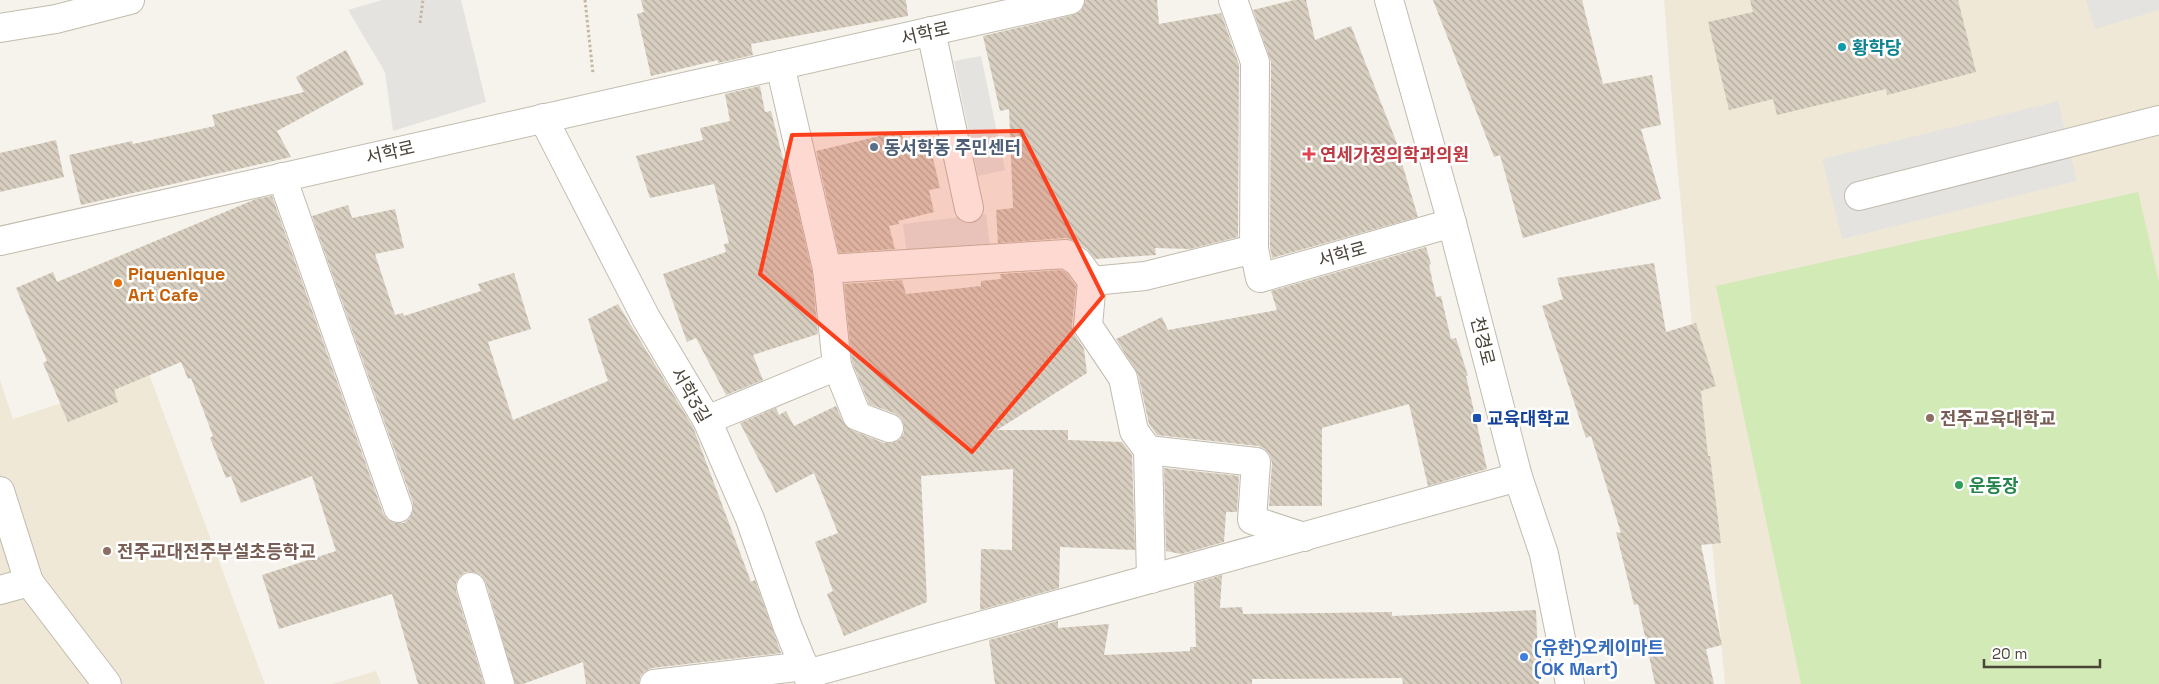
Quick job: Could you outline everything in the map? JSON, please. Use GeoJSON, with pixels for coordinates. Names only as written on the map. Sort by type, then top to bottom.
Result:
{"type":"FeatureCollection","features":[{"type":"Feature","properties":{"kind":"street"},"geometry":{"type":"LineString","coordinates":[[0,28],[56,19],[130,0]]}},
{"type":"Feature","properties":{"kind":"street","name":"서학로"},"geometry":{"type":"LineString","coordinates":[[0,241],[1070,0]]}},
{"type":"Feature","properties":{"kind":"street","name":"서학로"},"geometry":{"type":"LineString","coordinates":[[1233,0],[1255,62],[1254,249],[1260,278],[1452,224]]}},
{"type":"Feature","properties":{"kind":"street","name":"천경로"},"geometry":{"type":"LineString","coordinates":[[1389,0],[1452,224],[1518,477],[1544,554],[1570,684]]}},
{"type":"Feature","properties":{"kind":"street"},"geometry":{"type":"LineString","coordinates":[[931,31],[969,208]]}},
{"type":"Feature","properties":{"kind":"street"},"geometry":{"type":"LineString","coordinates":[[780,65],[827,269],[837,366],[857,416],[889,428]]}},
{"type":"Feature","properties":{"kind":"street","name":"서학3길"},"geometry":{"type":"LineString","coordinates":[[544,118],[646,318],[707,420],[750,519],[787,625],[808,675]]}},
{"type":"Feature","properties":{"kind":"street"},"geometry":{"type":"LineString","coordinates":[[1859,196],[2159,120]]}},
{"type":"Feature","properties":{"kind":"street"},"geometry":{"type":"LineString","coordinates":[[282,177],[398,508]]}},
{"type":"Feature","properties":{"kind":"street"},"geometry":{"type":"LineString","coordinates":[[1092,281],[1145,276],[1254,249]]}},
{"type":"Feature","properties":{"kind":"street"},"geometry":{"type":"LineString","coordinates":[[827,269],[1066,254],[1078,262],[1092,281],[1088,326],[1123,378],[1134,431],[1148,450],[1151,579]]}},
{"type":"Feature","properties":{"kind":"street"},"geometry":{"type":"LineString","coordinates":[[707,420],[837,366]]}},
{"type":"Feature","properties":{"kind":"street"},"geometry":{"type":"LineString","coordinates":[[1148,450],[1256,462],[1252,520],[1304,537]]}},
{"type":"Feature","properties":{"kind":"street"},"geometry":{"type":"LineString","coordinates":[[654,684],[808,675],[1518,477]]}},
{"type":"Feature","properties":{"kind":"street"},"geometry":{"type":"LineString","coordinates":[[0,491],[29,582],[107,684]]}},
{"type":"Feature","properties":{"kind":"street"},"geometry":{"type":"LineString","coordinates":[[0,590],[29,582]]}},
{"type":"Feature","properties":{"kind":"street"},"geometry":{"type":"LineString","coordinates":[[471,587],[500,684]]}},
{"type":"Feature","properties":{"kind":"path"},"geometry":{"type":"LineString","coordinates":[[420,23],[423,0]]}},
{"type":"Feature","properties":{"kind":"path"},"geometry":{"type":"LineString","coordinates":[[585,0],[597,106]]}},
{"type":"Feature","properties":{"kind":"highlighted area"},"geometry":{"type":"Polygon","coordinates":[[[1021,131],[1103,296],[972,452],[760,274],[792,135],[1021,131]]]}},
{"type":"Feature","properties":{"kind":"shaded area"},"geometry":{"type":"Polygon","coordinates":[[[382,0],[461,0],[486,102],[393,131],[385,72],[348,10],[382,0]]]}},
{"type":"Feature","properties":{"kind":"shaded area","name":"전주교육대학교"},"geometry":{"type":"Polygon","coordinates":[[[1664,0],[2159,0],[2159,684],[1725,684],[1664,0]]]}},
{"type":"Feature","properties":{"kind":"shaded area"},"geometry":{"type":"Polygon","coordinates":[[[2086,0],[2159,0],[2159,10],[2095,29],[2086,0]]]}},
{"type":"Feature","properties":{"kind":"shaded area"},"geometry":{"type":"Polygon","coordinates":[[[981,56],[1005,170],[978,176],[954,61],[981,56]]]}},
{"type":"Feature","properties":{"kind":"shaded area"},"geometry":{"type":"Polygon","coordinates":[[[2058,101],[2077,181],[1842,239],[1822,159],[2058,101]]]}},
{"type":"Feature","properties":{"kind":"shaded area"},"geometry":{"type":"Polygon","coordinates":[[[986,214],[990,247],[907,256],[903,224],[986,214]]]}},
{"type":"Feature","properties":{"kind":"shaded area","name":"전주교대전주부설초등학교"},"geometry":{"type":"Polygon","coordinates":[[[149,374],[265,684],[0,684],[0,380],[13,419],[149,374]]]}},
{"type":"Feature","properties":{"kind":"shaded area"},"geometry":{"type":"Polygon","coordinates":[[[376,671],[381,684],[332,684],[376,671]]]}},
{"type":"Feature","properties":{"kind":"green space","name":"운동장"},"geometry":{"type":"Polygon","coordinates":[[[2138,192],[2159,282],[2159,684],[1801,684],[1716,286],[2138,192]]]}},
{"type":"Feature","properties":{"kind":"building"},"geometry":{"type":"Polygon","coordinates":[[[641,0],[906,0],[908,16],[751,44],[753,55],[718,63],[718,60],[651,76],[637,14],[644,12],[641,0]]]}},
{"type":"Feature","properties":{"kind":"building"},"geometry":{"type":"Polygon","coordinates":[[[1085,0],[1157,0],[1159,24],[1221,13],[1239,65],[1238,237],[1190,249],[1155,248],[1156,255],[1095,259],[1087,249],[1075,241],[1066,238],[998,243],[996,210],[1013,208],[1009,109],[1000,111],[983,36],[1073,15],[1081,11],[1085,0]]]}},
{"type":"Feature","properties":{"kind":"building"},"geometry":{"type":"Polygon","coordinates":[[[1294,0],[1306,0],[1315,40],[1351,26],[1403,159],[1401,160],[1418,217],[1272,258],[1270,247],[1271,62],[1253,10],[1294,0]]]}},
{"type":"Feature","properties":{"kind":"building"},"geometry":{"type":"Polygon","coordinates":[[[1433,0],[1582,0],[1603,84],[1652,75],[1661,125],[1641,129],[1661,199],[1523,238],[1500,155],[1494,157],[1433,0]]]}},
{"type":"Feature","properties":{"kind":"building","name":"황학당"},"geometry":{"type":"Polygon","coordinates":[[[1750,0],[1958,0],[1976,72],[1887,95],[1886,89],[1777,115],[1773,99],[1729,110],[1708,22],[1753,12],[1750,0]]]}},
{"type":"Feature","properties":{"kind":"building"},"geometry":{"type":"Polygon","coordinates":[[[346,50],[364,84],[277,131],[291,157],[81,205],[69,155],[132,141],[133,144],[215,126],[212,115],[304,92],[296,77],[346,50]]]}},
{"type":"Feature","properties":{"kind":"building"},"geometry":{"type":"Polygon","coordinates":[[[760,86],[765,112],[771,111],[783,159],[786,159],[812,272],[818,334],[753,355],[763,380],[726,395],[696,338],[687,342],[663,274],[726,252],[724,244],[729,243],[714,184],[650,198],[636,156],[703,140],[700,128],[730,121],[725,94],[760,86]]]}},
{"type":"Feature","properties":{"kind":"building"},"geometry":{"type":"Polygon","coordinates":[[[901,131],[904,144],[928,138],[940,188],[929,190],[934,212],[898,221],[899,224],[889,226],[895,249],[839,253],[816,151],[901,131]]]}},
{"type":"Feature","properties":{"kind":"building"},"geometry":{"type":"Polygon","coordinates":[[[56,140],[64,177],[0,192],[0,153],[56,140]]]}},
{"type":"Feature","properties":{"kind":"building"},"geometry":{"type":"Polygon","coordinates":[[[272,196],[383,513],[387,519],[395,523],[404,523],[409,519],[413,511],[413,503],[312,216],[348,205],[352,218],[395,209],[404,248],[375,254],[395,315],[403,313],[404,316],[481,291],[478,284],[514,273],[531,329],[488,342],[513,420],[608,381],[588,319],[618,304],[693,427],[751,582],[755,580],[781,653],[652,668],[644,672],[640,677],[639,684],[586,684],[583,662],[523,684],[515,684],[486,583],[481,575],[474,572],[466,572],[460,576],[456,583],[456,591],[484,684],[418,684],[392,594],[279,629],[262,575],[336,551],[312,476],[241,503],[231,476],[226,478],[210,438],[213,436],[191,378],[188,379],[181,362],[114,390],[118,402],[68,422],[43,363],[47,361],[16,288],[53,272],[57,282],[256,199],[272,196]]]}},
{"type":"Feature","properties":{"kind":"building"},"geometry":{"type":"Polygon","coordinates":[[[1426,247],[1431,264],[1429,265],[1436,297],[1441,296],[1451,339],[1456,338],[1468,376],[1466,376],[1487,469],[1428,486],[1409,404],[1322,428],[1322,506],[1269,506],[1272,463],[1270,455],[1265,449],[1258,446],[1157,435],[1149,424],[1138,374],[1116,339],[1162,317],[1168,330],[1277,310],[1271,291],[1426,247]]]}},
{"type":"Feature","properties":{"kind":"building"},"geometry":{"type":"Polygon","coordinates":[[[1654,263],[1666,332],[1696,323],[1716,386],[1701,391],[1708,456],[1710,456],[1721,543],[1701,545],[1722,645],[1706,649],[1714,684],[1655,684],[1638,604],[1634,605],[1616,532],[1621,533],[1591,436],[1586,438],[1542,306],[1563,299],[1557,278],[1654,263]]]}},
{"type":"Feature","properties":{"kind":"building"},"geometry":{"type":"Polygon","coordinates":[[[1062,270],[1067,273],[1076,286],[1072,325],[1075,335],[1084,349],[1087,373],[997,430],[1068,430],[1068,440],[1122,442],[1132,455],[1135,550],[1060,547],[1059,588],[980,610],[981,549],[1012,550],[1013,469],[921,476],[927,602],[844,636],[827,594],[833,591],[815,542],[838,533],[814,473],[776,493],[740,423],[776,408],[779,415],[786,411],[794,426],[836,406],[843,422],[851,430],[884,443],[892,443],[899,440],[904,433],[904,425],[901,418],[894,413],[869,404],[852,362],[844,284],[902,280],[906,294],[981,286],[981,281],[1001,279],[1000,274],[1062,270]]]}},
{"type":"Feature","properties":{"kind":"building"},"geometry":{"type":"Polygon","coordinates":[[[1164,468],[1239,476],[1237,512],[1226,512],[1224,542],[1181,554],[1166,551],[1164,468]]]}},
{"type":"Feature","properties":{"kind":"building"},"geometry":{"type":"Polygon","coordinates":[[[1222,575],[1220,608],[1242,607],[1243,614],[1392,612],[1392,616],[1536,610],[1539,684],[1403,684],[1402,678],[1252,679],[1252,684],[995,684],[989,640],[1058,621],[1058,628],[1109,624],[1104,655],[1190,651],[1190,647],[1196,647],[1194,583],[1222,575]]]}},
{"type":"Feature","properties":{"kind":"place","name":"황학당"},"geometry":{"type":"Point","coordinates":[1842,47]}},
{"type":"Feature","properties":{"kind":"place","name":"동서학동 주민센터"},"geometry":{"type":"Point","coordinates":[874,147]}},
{"type":"Feature","properties":{"kind":"place","name":"연세가정의학과의원"},"geometry":{"type":"Point","coordinates":[1309,154]}},
{"type":"Feature","properties":{"kind":"place","name":"Piquenique Art Cafe"},"geometry":{"type":"Point","coordinates":[118,283]}},
{"type":"Feature","properties":{"kind":"place","name":"교육대학교"},"geometry":{"type":"Point","coordinates":[1477,418]}},
{"type":"Feature","properties":{"kind":"place","name":"전주교육대학교"},"geometry":{"type":"Point","coordinates":[1930,418]}},
{"type":"Feature","properties":{"kind":"place","name":"운동장"},"geometry":{"type":"Point","coordinates":[1959,485]}},
{"type":"Feature","properties":{"kind":"place","name":"전주교대전주부설초등학교"},"geometry":{"type":"Point","coordinates":[107,551]}},
{"type":"Feature","properties":{"kind":"place","name":"(유한)오케이마트 (OK Mart)"},"geometry":{"type":"Point","coordinates":[1524,657]}}]}
